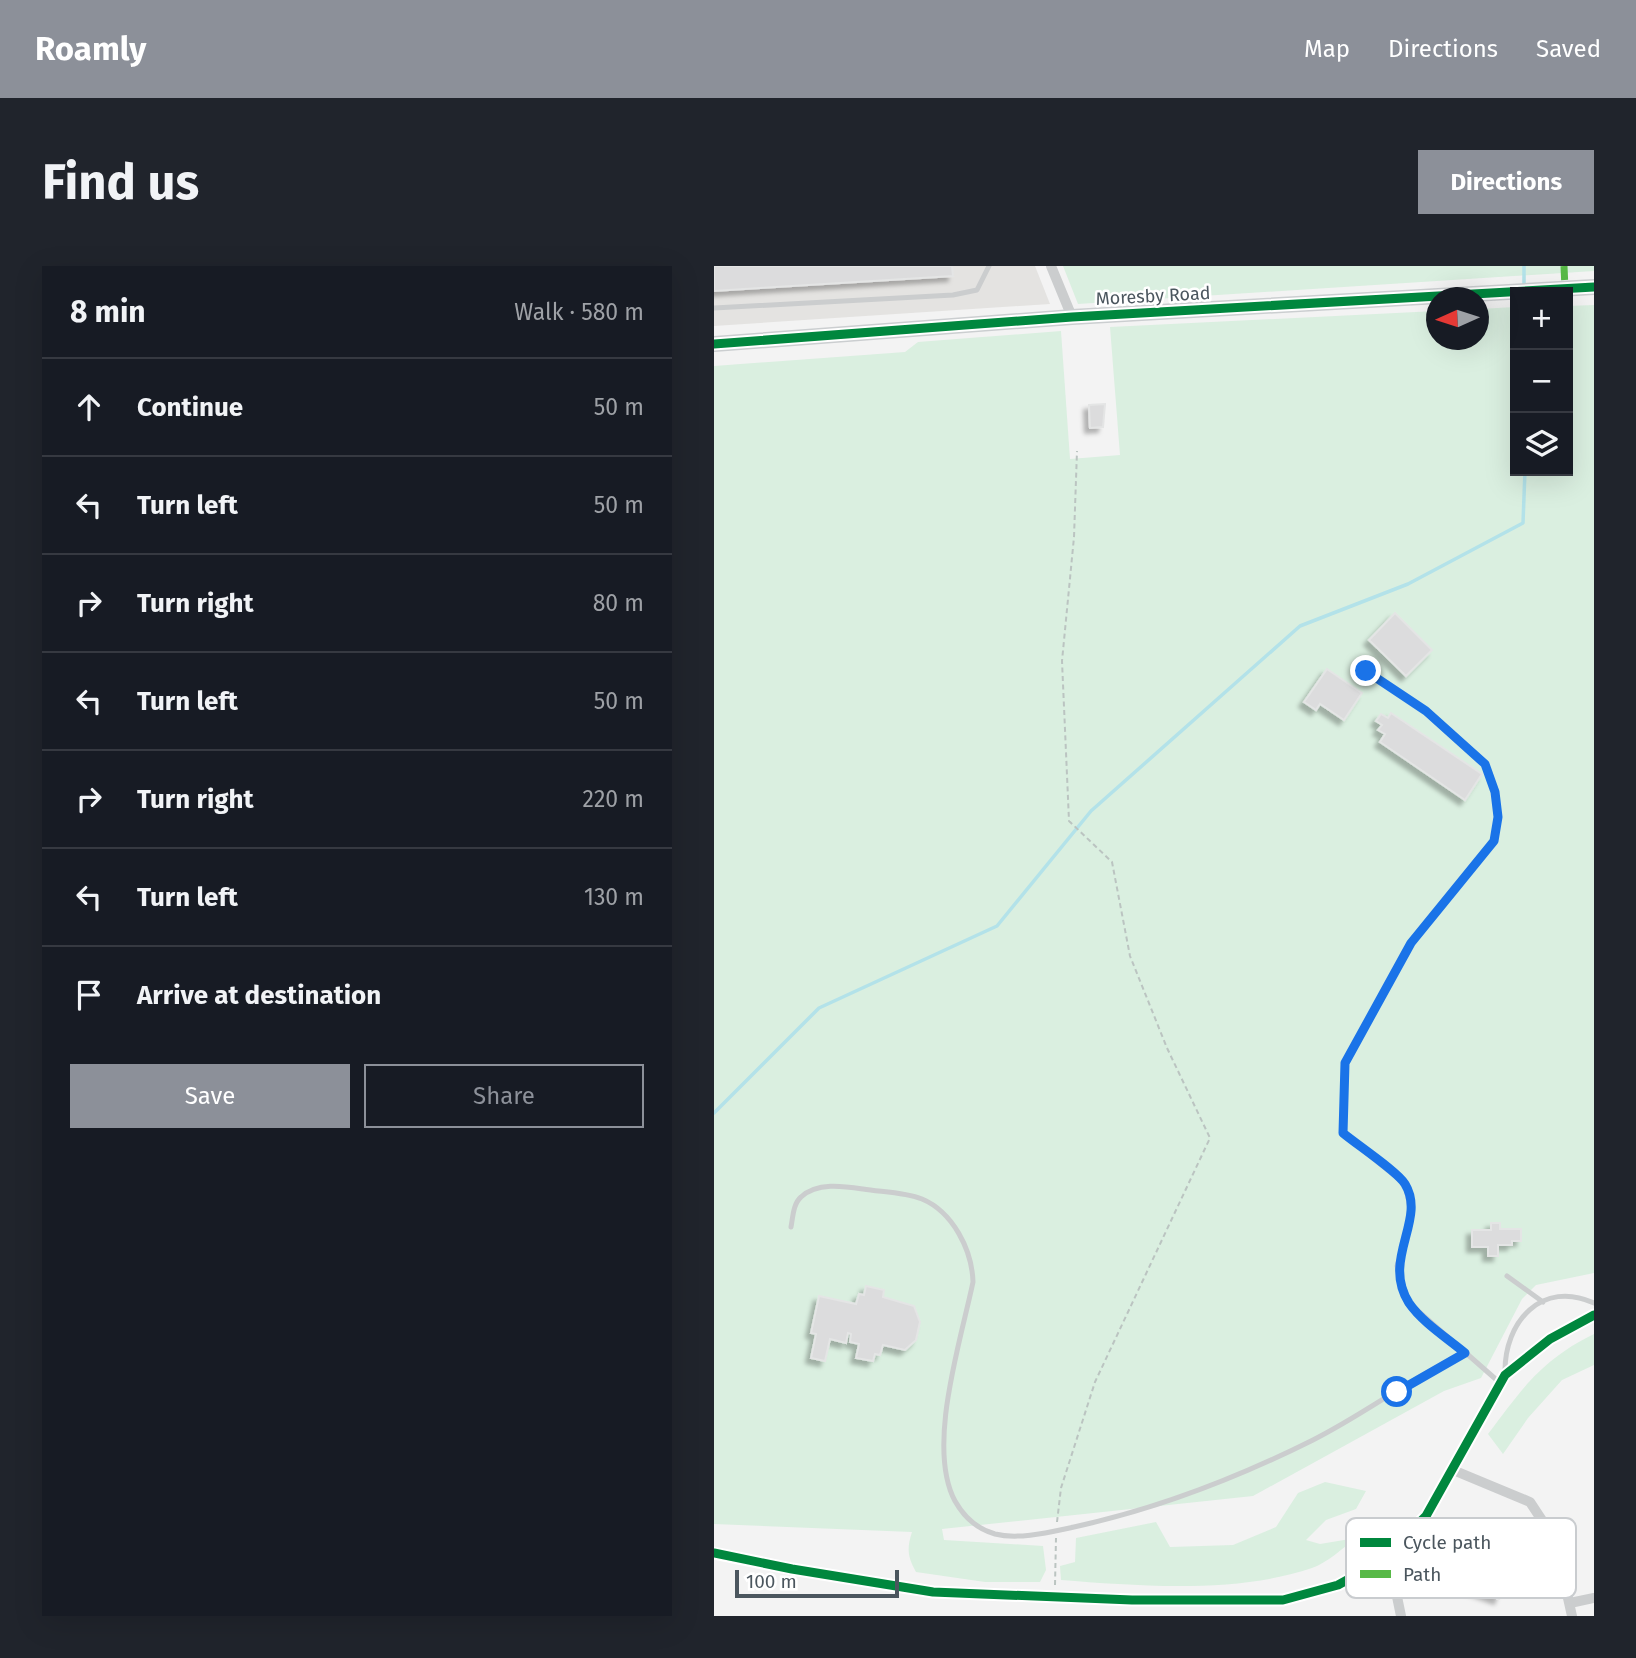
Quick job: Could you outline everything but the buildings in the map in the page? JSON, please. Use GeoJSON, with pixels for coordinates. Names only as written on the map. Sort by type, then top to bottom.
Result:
{"type":"FeatureCollection","features":[{"type":"Feature","properties":{"kind":"street"},"geometry":{"type":"LineString","coordinates":[[1051,266],[1072,317]]}},
{"type":"Feature","properties":{"kind":"street","name":"Moresby Road"},"geometry":{"type":"LineString","coordinates":[[714,344],[1072,317],[1594,287]]}},
{"type":"Feature","properties":{"kind":"street"},"geometry":{"type":"LineString","coordinates":[[1424,1518],[1502,1379],[1550,1339],[1594,1315]]}},
{"type":"Feature","properties":{"kind":"street"},"geometry":{"type":"LineString","coordinates":[[1453,1470],[1530,1502],[1541,1518]]}},
{"type":"Feature","properties":{"kind":"street"},"geometry":{"type":"LineString","coordinates":[[714,1553],[933,1592],[1283,1601],[1346,1581]]}},
{"type":"Feature","properties":{"kind":"street"},"geometry":{"type":"LineString","coordinates":[[1397,1598],[1401,1616]]}},
{"type":"Feature","properties":{"kind":"street"},"geometry":{"type":"LineString","coordinates":[[1569,1598],[1573,1616]]}},
{"type":"Feature","properties":{"kind":"street"},"geometry":{"type":"LineString","coordinates":[[1570,1603],[1594,1598]]}},
{"type":"Feature","properties":{"kind":"lane"},"geometry":{"type":"LineString","coordinates":[[714,308],[953,295],[977,290],[989,266]]}},
{"type":"Feature","properties":{"kind":"lane"},"geometry":{"type":"LineString","coordinates":[[1366,671],[1426,711],[1485,764],[1495,792],[1498,817],[1494,841],[1411,943],[1345,1063],[1343,1133],[1405,1184],[1410,1207],[1408,1232],[1397,1266],[1409,1303],[1465,1353],[1502,1379]]}},
{"type":"Feature","properties":{"kind":"lane"},"geometry":{"type":"LineString","coordinates":[[791,1227],[795,1203],[802,1195],[836,1185],[921,1199],[949,1221],[970,1257],[973,1282],[945,1412],[947,1469],[952,1492],[971,1522],[984,1530],[1004,1535],[1056,1531],[1128,1516],[1228,1479],[1314,1440],[1465,1353]]}},
{"type":"Feature","properties":{"kind":"lane"},"geometry":{"type":"LineString","coordinates":[[1507,1276],[1543,1302]]}},
{"type":"Feature","properties":{"kind":"lane"},"geometry":{"type":"LineString","coordinates":[[1502,1379],[1504,1353],[1511,1332],[1528,1310],[1543,1302],[1576,1294],[1594,1303]]}},
{"type":"Feature","properties":{"kind":"path"},"geometry":{"type":"LineString","coordinates":[[1054,1597],[1056,1531],[1061,1488],[1095,1382],[1210,1138],[1167,1048],[1130,956],[1112,862],[1069,821],[1062,661],[1074,537],[1077,451]]}},
{"type":"Feature","properties":{"kind":"shaded area"},"geometry":{"type":"Polygon","coordinates":[[[714,266],[1035,266],[1050,304],[714,326],[714,266]]]}},
{"type":"Feature","properties":{"kind":"green space"},"geometry":{"type":"Polygon","coordinates":[[[1063,266],[1594,266],[1594,271],[1078,304],[1063,266]]]}},
{"type":"Feature","properties":{"kind":"green space"},"geometry":{"type":"Polygon","coordinates":[[[1594,305],[1594,1273],[1536,1285],[1522,1299],[1481,1378],[1444,1391],[1253,1496],[942,1529],[944,1540],[1043,1546],[1046,1570],[1040,1582],[985,1582],[916,1572],[909,1552],[912,1532],[714,1524],[714,366],[905,352],[918,342],[1061,331],[1070,459],[1120,455],[1110,327],[1426,311],[1426,350],[1489,350],[1489,308],[1510,307],[1510,476],[1573,476],[1573,306],[1594,305]]]}},
{"type":"Feature","properties":{"kind":"green space"},"geometry":{"type":"Polygon","coordinates":[[[1594,1334],[1594,1365],[1562,1380],[1528,1418],[1503,1454],[1488,1434],[1500,1418],[1546,1365],[1594,1334]]]}},
{"type":"Feature","properties":{"kind":"green space"},"geometry":{"type":"Polygon","coordinates":[[[1325,1482],[1366,1491],[1356,1509],[1326,1520],[1306,1540],[1320,1544],[1346,1540],[1346,1546],[1318,1566],[1283,1576],[1220,1585],[1155,1586],[1061,1580],[1060,1566],[1075,1562],[1076,1538],[1156,1522],[1170,1547],[1233,1545],[1276,1527],[1298,1493],[1325,1482]]]}},
{"type":"Feature","properties":{"kind":"waterway"},"geometry":{"type":"LineString","coordinates":[[1524,266],[1524,287]]}},
{"type":"Feature","properties":{"kind":"waterway"},"geometry":{"type":"LineString","coordinates":[[714,1113],[819,1008],[997,926],[1091,811],[1300,626],[1408,584],[1523,523],[1525,476]]}},
{"type":"Feature","properties":{"kind":"marked path"},"geometry":{"type":"LineString","coordinates":[[1564,266],[1565,287]]}},
{"type":"Feature","properties":{"kind":"cycle path"},"geometry":{"type":"LineString","coordinates":[[714,344],[1072,317],[1594,287]]}},
{"type":"Feature","properties":{"kind":"cycle path"},"geometry":{"type":"LineString","coordinates":[[1424,1518],[1505,1375],[1550,1339],[1594,1315]]}},
{"type":"Feature","properties":{"kind":"cycle path"},"geometry":{"type":"LineString","coordinates":[[714,1553],[933,1592],[1132,1600],[1283,1600],[1346,1581]]}},
{"type":"Feature","properties":{"kind":"route"},"geometry":{"type":"LineString","coordinates":[[1366,671],[1426,711],[1485,764],[1495,792],[1498,817],[1494,841],[1411,943],[1345,1063],[1343,1133],[1405,1184],[1410,1207],[1408,1232],[1397,1266],[1409,1303],[1465,1353],[1397,1392]]}}]}
